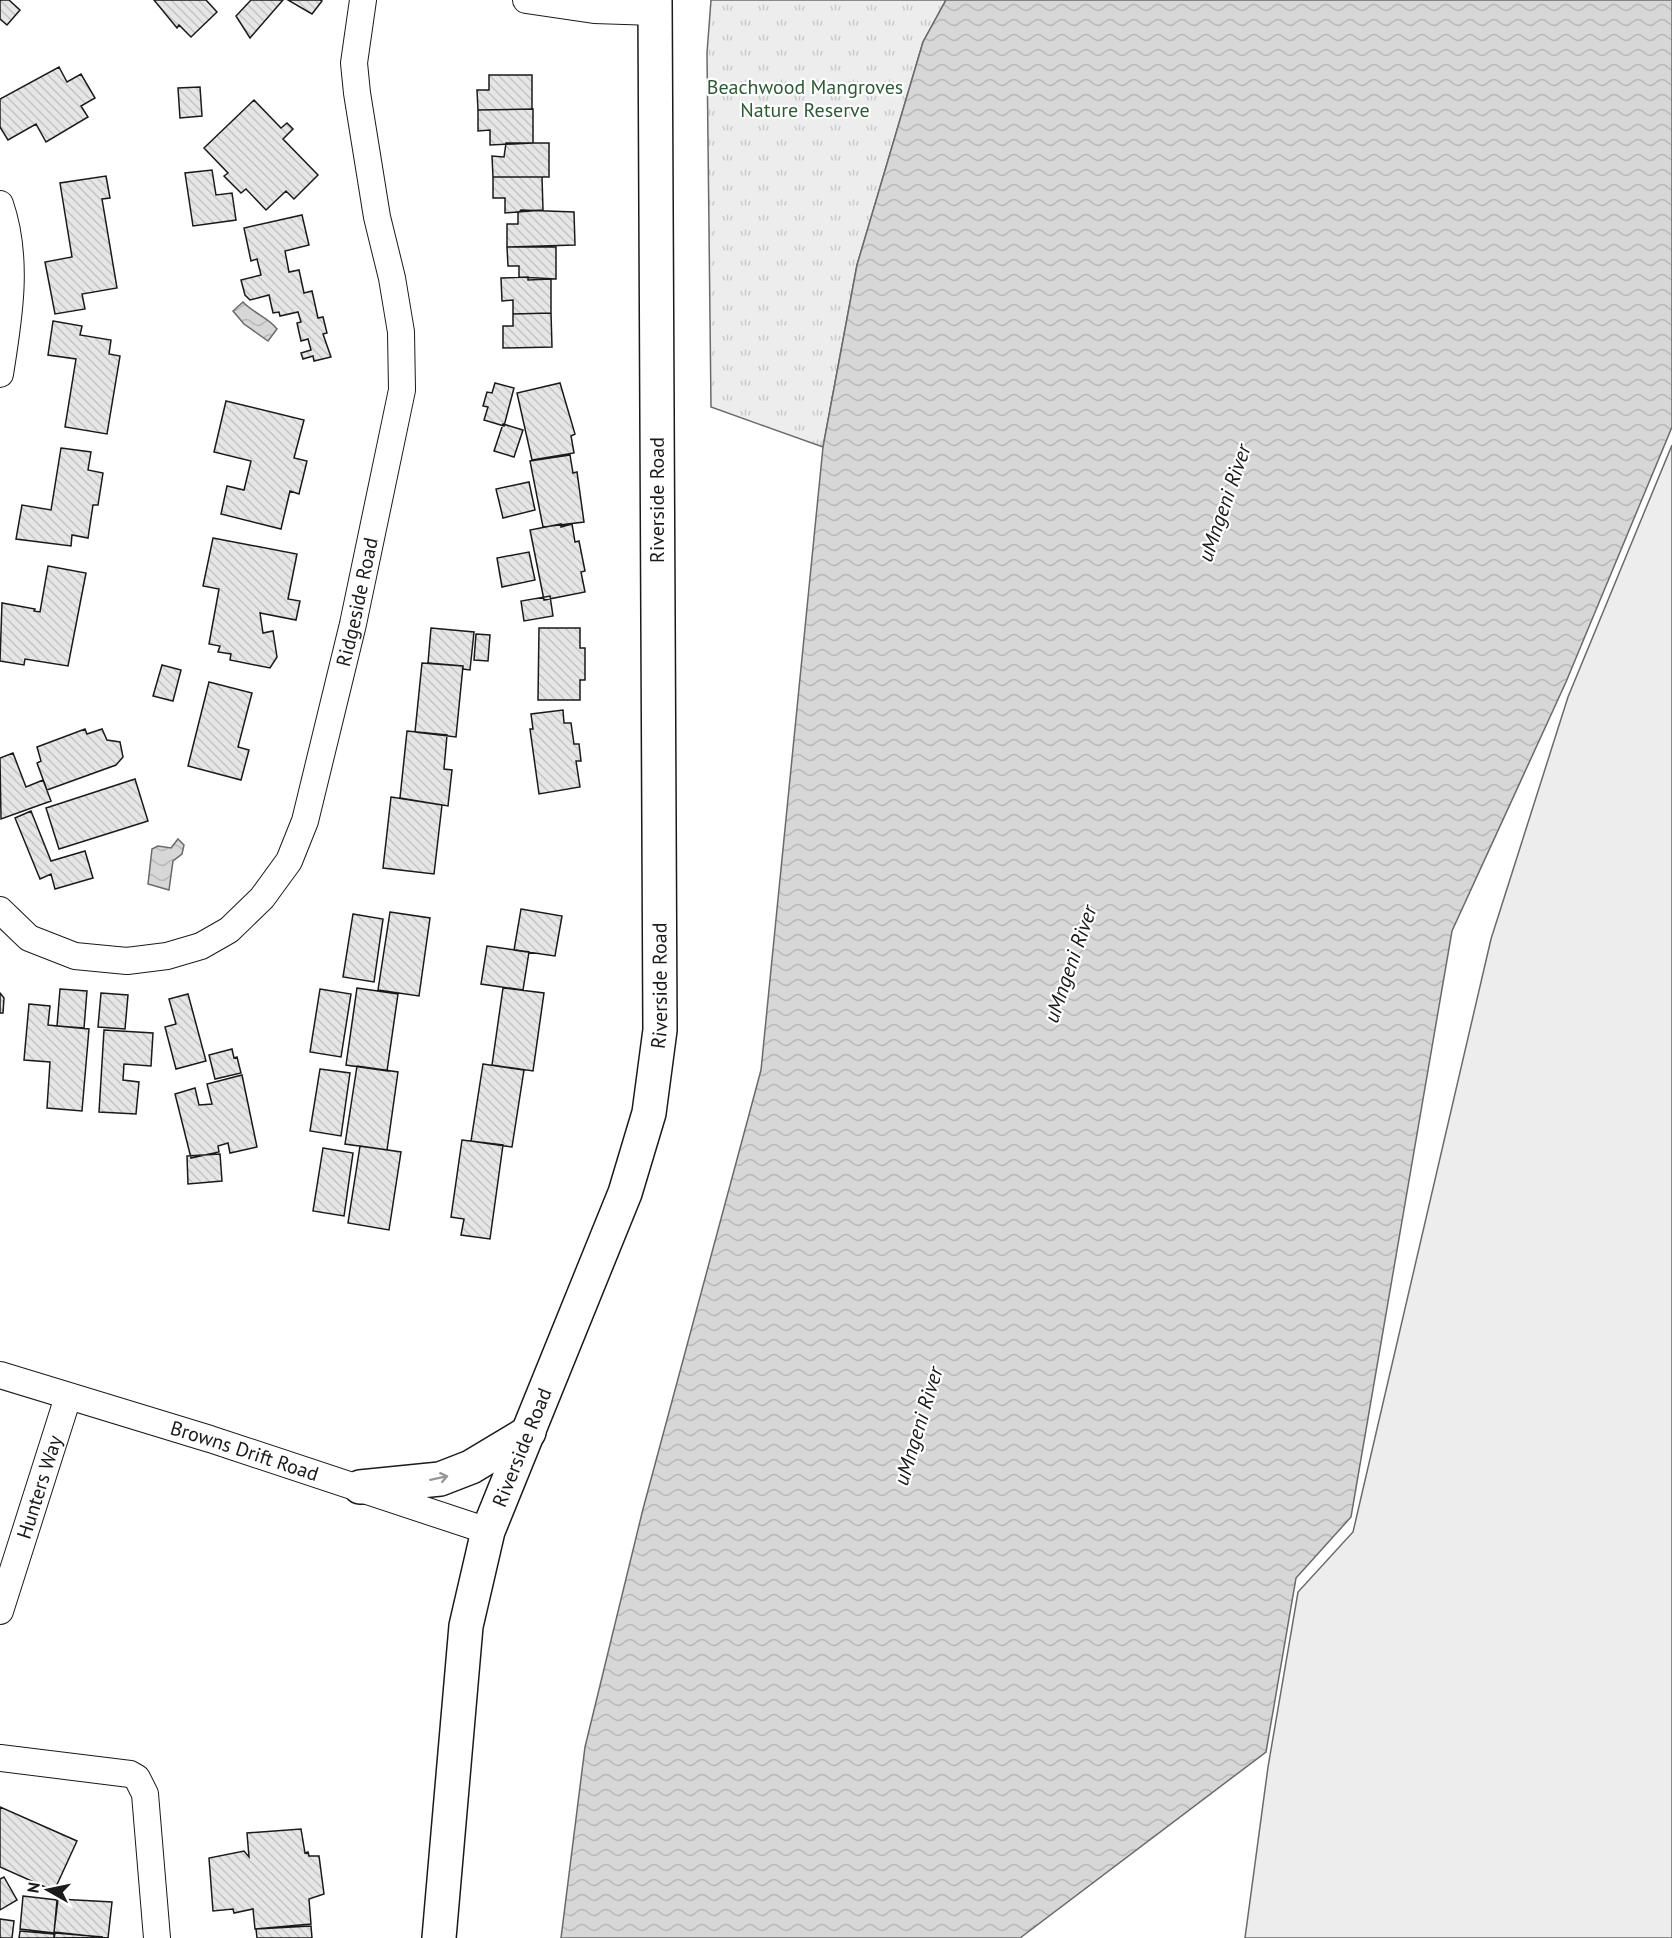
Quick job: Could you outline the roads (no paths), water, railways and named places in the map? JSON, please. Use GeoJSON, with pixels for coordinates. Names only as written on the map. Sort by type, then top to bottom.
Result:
{"type":"FeatureCollection","features":[{"type":"Feature","properties":{"kind":"main road","name":"Riverside Road"},"geometry":{"type":"LineString","coordinates":[[439,1938],[466,1626],[488,1531],[625,1193],[649,1113],[660,1030],[655,6]]}},
{"type":"Feature","properties":{"kind":"main road"},"geometry":{"type":"LineString","coordinates":[[360,1487],[440,1479],[471,1467],[529,1432]]}},
{"type":"Feature","properties":{"kind":"street","name":"Ridgeside Road"},"geometry":{"type":"LineString","coordinates":[[0,910],[29,938],[75,956],[127,961],[167,956],[201,946],[229,930],[262,898],[289,861],[305,821],[353,624],[402,390],[401,332],[392,278],[377,217],[354,63],[363,0]]}},
{"type":"Feature","properties":{"kind":"street"},"geometry":{"type":"LineString","coordinates":[[526,0],[594,10],[655,6]]}},
{"type":"Feature","properties":{"kind":"street"},"geometry":{"type":"LineString","coordinates":[[0,204],[10,253],[11,311],[0,374]]}},
{"type":"Feature","properties":{"kind":"street","name":"Browns Drift Road"},"geometry":{"type":"LineString","coordinates":[[0,1375],[360,1487],[488,1531]]}},
{"type":"Feature","properties":{"kind":"street","name":"Hunters Way"},"geometry":{"type":"LineString","coordinates":[[0,1611],[68,1397]]}},
{"type":"Feature","properties":{"kind":"street"},"geometry":{"type":"LineString","coordinates":[[0,1758],[130,1774],[137,1778],[145,1794],[157,1938]]}},
{"type":"Feature","properties":{"kind":"water","name":"uMngeni River"},"geometry":{"type":"Polygon","coordinates":[[[946,0],[1672,0],[1672,427],[1566,682],[1452,931],[1351,1517],[1296,1578],[1266,1752],[1020,1938],[561,1938],[585,1747],[643,1509],[761,1070],[823,447],[857,265],[923,42],[946,0]]]}},
{"type":"Feature","properties":{"kind":"water"},"geometry":{"type":"Polygon","coordinates":[[[243,302],[277,329],[268,341],[244,324],[233,311],[243,302]]]}},
{"type":"Feature","properties":{"kind":"water"},"geometry":{"type":"Polygon","coordinates":[[[178,839],[184,845],[182,854],[173,861],[169,890],[148,884],[152,849],[158,846],[171,848],[178,839]]]}},
{"type":"Feature","properties":{"kind":"park label","name":"Beachwood Mangroves Nature Reserve"},"geometry":{"type":"Point","coordinates":[805,98]}}]}
